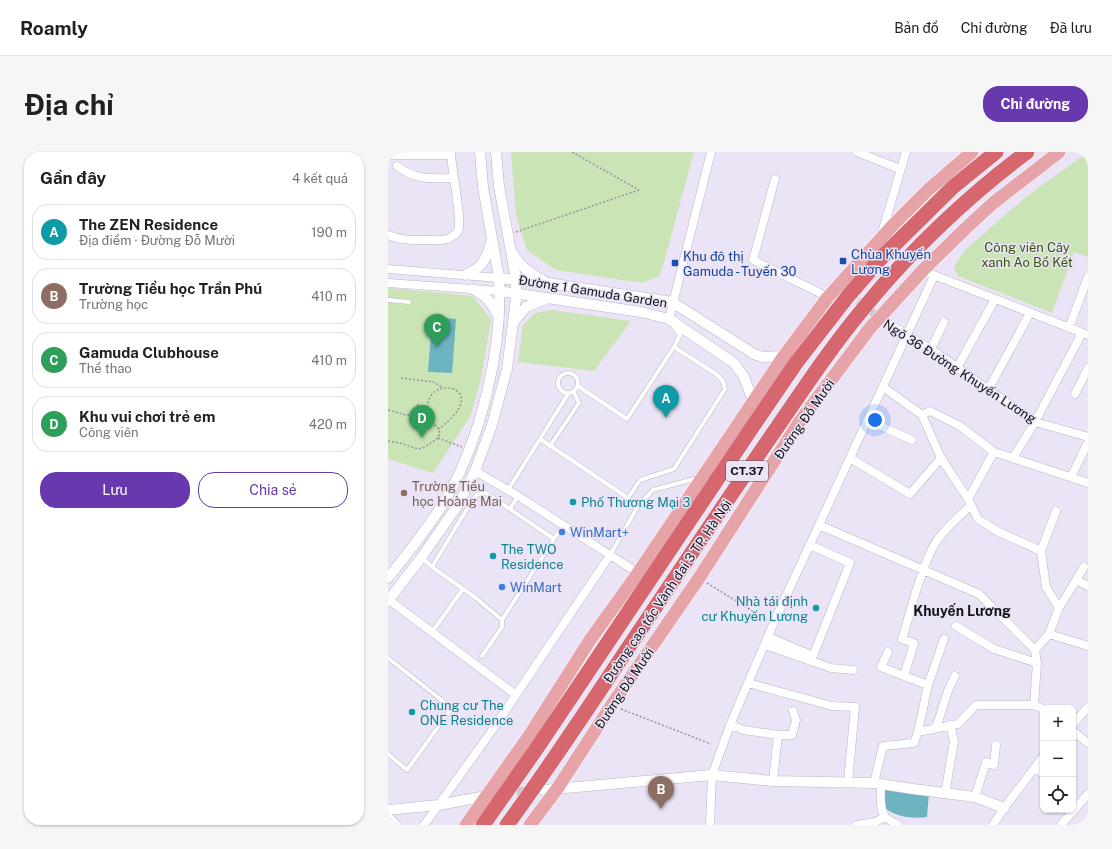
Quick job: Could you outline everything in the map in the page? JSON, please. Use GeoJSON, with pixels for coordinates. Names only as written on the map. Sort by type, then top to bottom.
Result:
{"type":"FeatureCollection","features":[{"type":"Feature","properties":{"kind":"highway","name":"Đường cao tốc Vành đai 3 TP. Hà Nội"},"geometry":{"type":"LineString","coordinates":[[483,825],[537,748],[744,438],[796,363],[848,296],[882,257],[953,187],[996,152]]}},
{"type":"Feature","properties":{"kind":"highway","name":"Đường cao tốc Vành đai 3 TP. Hà Nội"},"geometry":{"type":"LineString","coordinates":[[507,825],[556,756],[712,522],[814,374],[862,309],[896,270],[966,202],[1027,152]]}},
{"type":"Feature","properties":{"kind":"main road"},"geometry":{"type":"LineString","coordinates":[[466,825],[491,795],[590,640],[638,573],[784,356],[828,297],[880,239],[928,190],[972,152]]}},
{"type":"Feature","properties":{"kind":"main road","name":"Đường Đỗ Mười"},"geometry":{"type":"LineString","coordinates":[[530,825],[557,789],[611,706],[699,578],[798,424],[879,318],[929,273],[992,204],[1059,152]]}},
{"type":"Feature","properties":{"kind":"street"},"geometry":{"type":"LineString","coordinates":[[388,578],[411,550],[445,500],[463,465],[479,423],[492,368],[499,320],[500,291],[483,187],[480,152]]}},
{"type":"Feature","properties":{"kind":"street"},"geometry":{"type":"LineString","coordinates":[[496,152],[499,186],[516,279],[513,323],[507,368],[494,418],[475,472],[458,505],[421,558],[389,600],[516,695]]}},
{"type":"Feature","properties":{"kind":"street"},"geometry":{"type":"LineString","coordinates":[[668,319],[711,152]]}},
{"type":"Feature","properties":{"kind":"street"},"geometry":{"type":"LineString","coordinates":[[857,152],[900,169]]}},
{"type":"Feature","properties":{"kind":"street"},"geometry":{"type":"LineString","coordinates":[[880,239],[906,152]]}},
{"type":"Feature","properties":{"kind":"street"},"geometry":{"type":"LineString","coordinates":[[388,155],[451,154],[460,219],[458,231],[454,236],[439,240],[404,240],[388,235]]}},
{"type":"Feature","properties":{"kind":"street"},"geometry":{"type":"LineString","coordinates":[[397,166],[407,174],[421,178],[454,178]]}},
{"type":"Feature","properties":{"kind":"street"},"geometry":{"type":"LineString","coordinates":[[775,179],[753,260],[828,297]]}},
{"type":"Feature","properties":{"kind":"street"},"geometry":{"type":"LineString","coordinates":[[465,275],[473,271],[483,262],[487,256],[492,241]]}},
{"type":"Feature","properties":{"kind":"street"},"geometry":{"type":"LineString","coordinates":[[512,253],[525,269],[548,283]]}},
{"type":"Feature","properties":{"kind":"street","name":"Đường 1 Gamuda Garden"},"geometry":{"type":"LineString","coordinates":[[388,269],[516,279],[672,302],[742,348],[754,354],[769,357],[784,356]]}},
{"type":"Feature","properties":{"kind":"street"},"geometry":{"type":"LineString","coordinates":[[710,825],[712,775],[730,726],[773,624],[907,334],[929,273],[1085,334],[1013,458]]}},
{"type":"Feature","properties":{"kind":"street"},"geometry":{"type":"LineString","coordinates":[[1069,328],[1088,277]]}},
{"type":"Feature","properties":{"kind":"street","name":"Đường 1 Gamuda Garden"},"geometry":{"type":"LineString","coordinates":[[388,282],[516,293],[641,312],[668,319],[734,363],[744,377],[753,401]]}},
{"type":"Feature","properties":{"kind":"street"},"geometry":{"type":"LineString","coordinates":[[472,289],[479,292],[488,300],[499,320]]}},
{"type":"Feature","properties":{"kind":"street"},"geometry":{"type":"LineString","coordinates":[[513,323],[526,308],[548,298]]}},
{"type":"Feature","properties":{"kind":"street"},"geometry":{"type":"LineString","coordinates":[[957,368],[995,299]]}},
{"type":"Feature","properties":{"kind":"street"},"geometry":{"type":"LineString","coordinates":[[988,390],[1030,313]]}},
{"type":"Feature","properties":{"kind":"street","name":"Ngõ 36 Đường Khuyến Lương"},"geometry":{"type":"LineString","coordinates":[[879,318],[931,349],[1035,422],[1088,437]]}},
{"type":"Feature","properties":{"kind":"street"},"geometry":{"type":"LineString","coordinates":[[931,349],[944,322]]}},
{"type":"Feature","properties":{"kind":"street"},"geometry":{"type":"LineString","coordinates":[[1075,394],[1088,368]]}},
{"type":"Feature","properties":{"kind":"street"},"geometry":{"type":"LineString","coordinates":[[883,387],[922,415],[941,458],[970,502],[978,519],[999,532],[1041,551]]}},
{"type":"Feature","properties":{"kind":"street"},"geometry":{"type":"LineString","coordinates":[[922,415],[930,411],[960,426],[994,452],[1088,483]]}},
{"type":"Feature","properties":{"kind":"street"},"geometry":{"type":"LineString","coordinates":[[867,420],[912,440]]}},
{"type":"Feature","properties":{"kind":"street"},"geometry":{"type":"LineString","coordinates":[[1071,477],[1088,442]]}},
{"type":"Feature","properties":{"kind":"street"},"geometry":{"type":"LineString","coordinates":[[904,676],[914,643],[902,639],[931,550],[970,502],[994,452]]}},
{"type":"Feature","properties":{"kind":"street"},"geometry":{"type":"LineString","coordinates":[[850,458],[910,494],[941,458]]}},
{"type":"Feature","properties":{"kind":"street"},"geometry":{"type":"LineString","coordinates":[[463,465],[518,496],[638,573]]}},
{"type":"Feature","properties":{"kind":"street"},"geometry":{"type":"LineString","coordinates":[[1056,511],[1041,551],[1046,587],[1059,608]]}},
{"type":"Feature","properties":{"kind":"street"},"geometry":{"type":"LineString","coordinates":[[819,525],[979,594],[1035,650],[1037,662],[1034,705]]}},
{"type":"Feature","properties":{"kind":"street"},"geometry":{"type":"LineString","coordinates":[[766,641],[813,656],[850,563],[810,545]]}},
{"type":"Feature","properties":{"kind":"street"},"geometry":{"type":"LineString","coordinates":[[424,825],[440,805],[516,695],[610,555]]}},
{"type":"Feature","properties":{"kind":"street"},"geometry":{"type":"LineString","coordinates":[[1035,650],[1049,634],[1059,608],[1084,567]]}},
{"type":"Feature","properties":{"kind":"street"},"geometry":{"type":"LineString","coordinates":[[1076,580],[1088,586]]}},
{"type":"Feature","properties":{"kind":"street"},"geometry":{"type":"LineString","coordinates":[[956,626],[994,650],[1037,662]]}},
{"type":"Feature","properties":{"kind":"street"},"geometry":{"type":"LineString","coordinates":[[1049,634],[1088,646]]}},
{"type":"Feature","properties":{"kind":"street"},"geometry":{"type":"LineString","coordinates":[[887,820],[882,807],[877,784],[883,746],[914,743],[918,732],[928,685],[944,639]]}},
{"type":"Feature","properties":{"kind":"street"},"geometry":{"type":"LineString","coordinates":[[766,641],[830,668],[853,670]]}},
{"type":"Feature","properties":{"kind":"street"},"geometry":{"type":"LineString","coordinates":[[888,652],[881,667],[928,685]]}},
{"type":"Feature","properties":{"kind":"street"},"geometry":{"type":"LineString","coordinates":[[936,728],[948,691],[955,676]]}},
{"type":"Feature","properties":{"kind":"street"},"geometry":{"type":"LineString","coordinates":[[748,683],[832,706],[855,707],[848,782]]}},
{"type":"Feature","properties":{"kind":"street"},"geometry":{"type":"LineString","coordinates":[[918,732],[958,724],[976,705],[1034,705],[1040,708]]}},
{"type":"Feature","properties":{"kind":"street"},"geometry":{"type":"LineString","coordinates":[[1076,721],[1088,708]]}},
{"type":"Feature","properties":{"kind":"street"},"geometry":{"type":"LineString","coordinates":[[730,726],[744,730],[789,736],[793,734],[796,720],[793,712]]}},
{"type":"Feature","properties":{"kind":"street"},"geometry":{"type":"LineString","coordinates":[[946,794],[954,741],[950,726]]}},
{"type":"Feature","properties":{"kind":"street"},"geometry":{"type":"LineString","coordinates":[[1076,733],[1088,743]]}},
{"type":"Feature","properties":{"kind":"street"},"geometry":{"type":"LineString","coordinates":[[773,781],[778,735]]}},
{"type":"Feature","properties":{"kind":"street"},"geometry":{"type":"LineString","coordinates":[[975,797],[986,762],[994,765],[996,745]]}},
{"type":"Feature","properties":{"kind":"street"},"geometry":{"type":"LineString","coordinates":[[993,825],[1040,761]]}},
{"type":"Feature","properties":{"kind":"street"},"geometry":{"type":"LineString","coordinates":[[1035,767],[1040,771]]}},
{"type":"Feature","properties":{"kind":"street"},"geometry":{"type":"LineString","coordinates":[[543,790],[712,775],[773,781],[877,784],[975,797],[1004,808]]}},
{"type":"Feature","properties":{"kind":"street"},"geometry":{"type":"LineString","coordinates":[[1076,803],[1088,794]]}},
{"type":"Feature","properties":{"kind":"street"},"geometry":{"type":"LineString","coordinates":[[388,810],[440,805],[491,795]]}},
{"type":"Feature","properties":{"kind":"street"},"geometry":{"type":"LineString","coordinates":[[1060,825],[1069,813]]}},
{"type":"Feature","properties":{"kind":"street"},"geometry":{"type":"LineString","coordinates":[[388,816],[397,825]]}},
{"type":"Feature","properties":{"kind":"street"},"geometry":{"type":"LineString","coordinates":[[857,825],[887,820],[898,825]]}},
{"type":"Feature","properties":{"kind":"lane"},"geometry":{"type":"LineString","coordinates":[[388,300],[409,302]]}},
{"type":"Feature","properties":{"kind":"lane"},"geometry":{"type":"LineString","coordinates":[[578,386],[627,419],[674,347],[680,335],[668,319]]}},
{"type":"Feature","properties":{"kind":"lane"},"geometry":{"type":"LineString","coordinates":[[628,498],[640,480],[674,469],[725,389],[723,381],[716,374],[674,347]]}},
{"type":"Feature","properties":{"kind":"lane"},"geometry":{"type":"LineString","coordinates":[[508,491],[568,394],[574,392],[578,386],[577,378],[567,373],[563,374],[558,380],[557,384],[561,391],[568,394]]}},
{"type":"Feature","properties":{"kind":"lane"},"geometry":{"type":"LineString","coordinates":[[550,446],[578,403],[574,392]]}},
{"type":"Feature","properties":{"kind":"lane"},"geometry":{"type":"LineString","coordinates":[[540,439],[638,506]]}},
{"type":"Feature","properties":{"kind":"lane"},"geometry":{"type":"LineString","coordinates":[[610,555],[638,506],[653,490],[702,477]]}},
{"type":"Feature","properties":{"kind":"lane"},"geometry":{"type":"LineString","coordinates":[[432,567],[468,507],[478,494],[486,494],[554,539]]}},
{"type":"Feature","properties":{"kind":"lane"},"geometry":{"type":"LineString","coordinates":[[510,509],[518,496]]}},
{"type":"Feature","properties":{"kind":"lane"},"geometry":{"type":"LineString","coordinates":[[458,505],[468,507]]}},
{"type":"Feature","properties":{"kind":"lane"},"geometry":{"type":"LineString","coordinates":[[482,656],[502,627],[502,620],[563,525]]}},
{"type":"Feature","properties":{"kind":"lane"},"geometry":{"type":"LineString","coordinates":[[421,558],[476,598],[502,620]]}},
{"type":"Feature","properties":{"kind":"lane"},"geometry":{"type":"LineString","coordinates":[[432,632],[463,589]]}},
{"type":"Feature","properties":{"kind":"lane"},"geometry":{"type":"LineString","coordinates":[[388,658],[448,705],[449,712],[407,770],[388,754]]}},
{"type":"Feature","properties":{"kind":"path"},"geometry":{"type":"LineString","coordinates":[[508,234],[639,190],[572,152]]}},
{"type":"Feature","properties":{"kind":"path"},"geometry":{"type":"LineString","coordinates":[[402,378],[434,382],[443,388],[457,390],[460,394],[462,401],[458,411],[439,429]]}},
{"type":"Feature","properties":{"kind":"path"},"geometry":{"type":"LineString","coordinates":[[428,422],[427,413],[429,398],[432,392],[443,388]]}},
{"type":"Feature","properties":{"kind":"path"},"geometry":{"type":"LineString","coordinates":[[416,414],[418,404]]}},
{"type":"Feature","properties":{"kind":"path"},"geometry":{"type":"LineString","coordinates":[[388,410],[395,411],[400,415],[408,416],[416,414],[437,426],[440,433],[438,438],[425,447],[409,447],[388,441]]}},
{"type":"Feature","properties":{"kind":"path"},"geometry":{"type":"LineString","coordinates":[[417,410],[423,413],[428,422]]}},
{"type":"Feature","properties":{"kind":"path"},"geometry":{"type":"LineString","coordinates":[[438,438],[470,449]]}},
{"type":"Feature","properties":{"kind":"path"},"geometry":{"type":"LineString","coordinates":[[699,578],[773,624]]}},
{"type":"Feature","properties":{"kind":"path"},"geometry":{"type":"LineString","coordinates":[[611,706],[711,744]]}},
{"type":"Feature","properties":{"kind":"green space"},"geometry":{"type":"Polygon","coordinates":[[[511,152],[694,152],[659,276],[642,283],[556,270],[527,250],[516,216],[511,152]]]}},
{"type":"Feature","properties":{"kind":"green space","name":"Công viên Cây xanh Ao Bồ Kết"},"geometry":{"type":"Polygon","coordinates":[[[1088,152],[1088,257],[1074,252],[1052,313],[958,276],[954,267],[965,250],[1027,196],[1088,152]]]}},
{"type":"Feature","properties":{"kind":"green space"},"geometry":{"type":"Polygon","coordinates":[[[388,288],[473,296],[491,320],[481,379],[470,417],[433,473],[388,459],[388,288]]]}},
{"type":"Feature","properties":{"kind":"green space"},"geometry":{"type":"Polygon","coordinates":[[[552,310],[631,321],[594,371],[518,362],[523,325],[535,313],[552,310]]]}},
{"type":"Feature","properties":{"kind":"water"},"geometry":{"type":"Polygon","coordinates":[[[432,317],[456,319],[452,373],[428,372],[432,317]]]}},
{"type":"Feature","properties":{"kind":"water"},"geometry":{"type":"Polygon","coordinates":[[[884,789],[929,793],[927,817],[905,817],[889,811],[885,808],[884,789]]]}},
{"type":"Feature","properties":{"kind":"tunnel"},"geometry":{"type":"LineString","coordinates":[[849,293],[879,318]]}},
{"type":"Feature","properties":{"kind":"tunnel"},"geometry":{"type":"LineString","coordinates":[[502,794],[533,791]]}},
{"type":"Feature","properties":{"kind":"place","name":"Chùa Khuyến Lương"},"geometry":{"type":"Point","coordinates":[843,261]}},
{"type":"Feature","properties":{"kind":"place","name":"Khu đô thị Gamuda - Tuyến 30"},"geometry":{"type":"Point","coordinates":[675,263]}},
{"type":"Feature","properties":{"kind":"place","name":"Gamuda Clubhouse"},"geometry":{"type":"Point","coordinates":[437,347]}},
{"type":"Feature","properties":{"kind":"place","name":"The ZEN Residence"},"geometry":{"type":"Point","coordinates":[666,418]}},
{"type":"Feature","properties":{"kind":"place","name":"Khu vui chơi trẻ em"},"geometry":{"type":"Point","coordinates":[422,438]}},
{"type":"Feature","properties":{"kind":"place","name":"Trường Tiểu học Hoàng Mai"},"geometry":{"type":"Point","coordinates":[404,493]}},
{"type":"Feature","properties":{"kind":"place","name":"Phố Thương Mại 3"},"geometry":{"type":"Point","coordinates":[573,502]}},
{"type":"Feature","properties":{"kind":"place","name":"WinMart+"},"geometry":{"type":"Point","coordinates":[562,532]}},
{"type":"Feature","properties":{"kind":"place","name":"The TWO Residence"},"geometry":{"type":"Point","coordinates":[493,556]}},
{"type":"Feature","properties":{"kind":"place","name":"WinMart"},"geometry":{"type":"Point","coordinates":[502,587]}},
{"type":"Feature","properties":{"kind":"place","name":"Nhà tái định cư Khuyến Lương"},"geometry":{"type":"Point","coordinates":[816,608]}},
{"type":"Feature","properties":{"kind":"place","name":"Chung cư The ONE Residence"},"geometry":{"type":"Point","coordinates":[412,712]}},
{"type":"Feature","properties":{"kind":"place","name":"Trường Tiểu học Trần Phú"},"geometry":{"type":"Point","coordinates":[661,809]}},
{"type":"Feature","properties":{"kind":"district","name":"Khuyến Lương"},"geometry":{"type":"Point","coordinates":[962,611]}}]}
